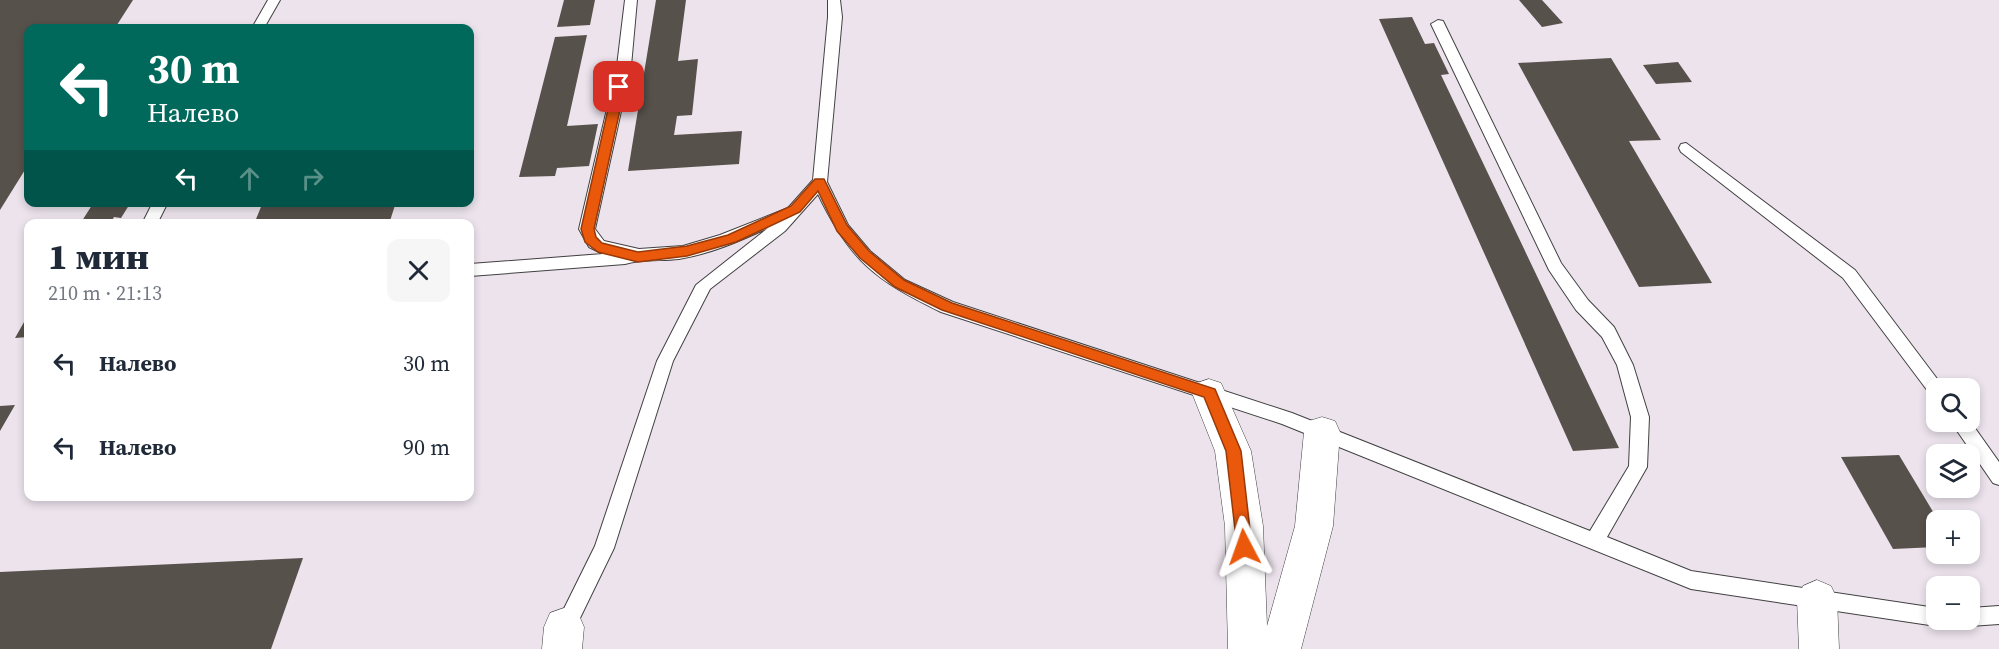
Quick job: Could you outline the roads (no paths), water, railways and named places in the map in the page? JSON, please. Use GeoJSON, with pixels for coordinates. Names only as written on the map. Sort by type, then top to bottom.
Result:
{"type":"FeatureCollection","features":[{"type":"Feature","properties":{"kind":"street"},"geometry":{"type":"LineString","coordinates":[[1209,393],[1233,451],[1244,526],[1248,649]]}},
{"type":"Feature","properties":{"kind":"street"},"geometry":{"type":"LineString","coordinates":[[1281,649],[1314,526],[1322,432]]}},
{"type":"Feature","properties":{"kind":"street"},"geometry":{"type":"LineString","coordinates":[[1817,599],[1819,649]]}},
{"type":"Feature","properties":{"kind":"lane"},"geometry":{"type":"LineString","coordinates":[[260,24],[274,0]]}},
{"type":"Feature","properties":{"kind":"lane"},"geometry":{"type":"LineString","coordinates":[[631,0],[624,66],[587,229],[590,239],[598,247],[638,257]]}},
{"type":"Feature","properties":{"kind":"lane"},"geometry":{"type":"LineString","coordinates":[[834,0],[835,17],[820,182],[842,228],[864,255],[899,284],[947,307],[1322,432],[1691,580],[1926,615]]}},
{"type":"Feature","properties":{"kind":"lane"},"geometry":{"type":"LineString","coordinates":[[1438,24],[1556,266],[1582,305],[1608,332],[1625,365],[1640,417],[1638,467],[1594,542]]}},
{"type":"Feature","properties":{"kind":"lane"},"geometry":{"type":"LineString","coordinates":[[1686,148],[1849,274],[1928,378]]}},
{"type":"Feature","properties":{"kind":"lane"},"geometry":{"type":"LineString","coordinates":[[560,642],[604,548],[665,360],[704,285],[780,227],[820,182]]}},
{"type":"Feature","properties":{"kind":"lane"},"geometry":{"type":"LineString","coordinates":[[474,270],[687,251],[731,238],[796,209]]}},
{"type":"Feature","properties":{"kind":"lane"},"geometry":{"type":"LineString","coordinates":[[1967,432],[1999,477]]}},
{"type":"Feature","properties":{"kind":"lane"},"geometry":{"type":"LineString","coordinates":[[1980,616],[1999,615]]}}]}
